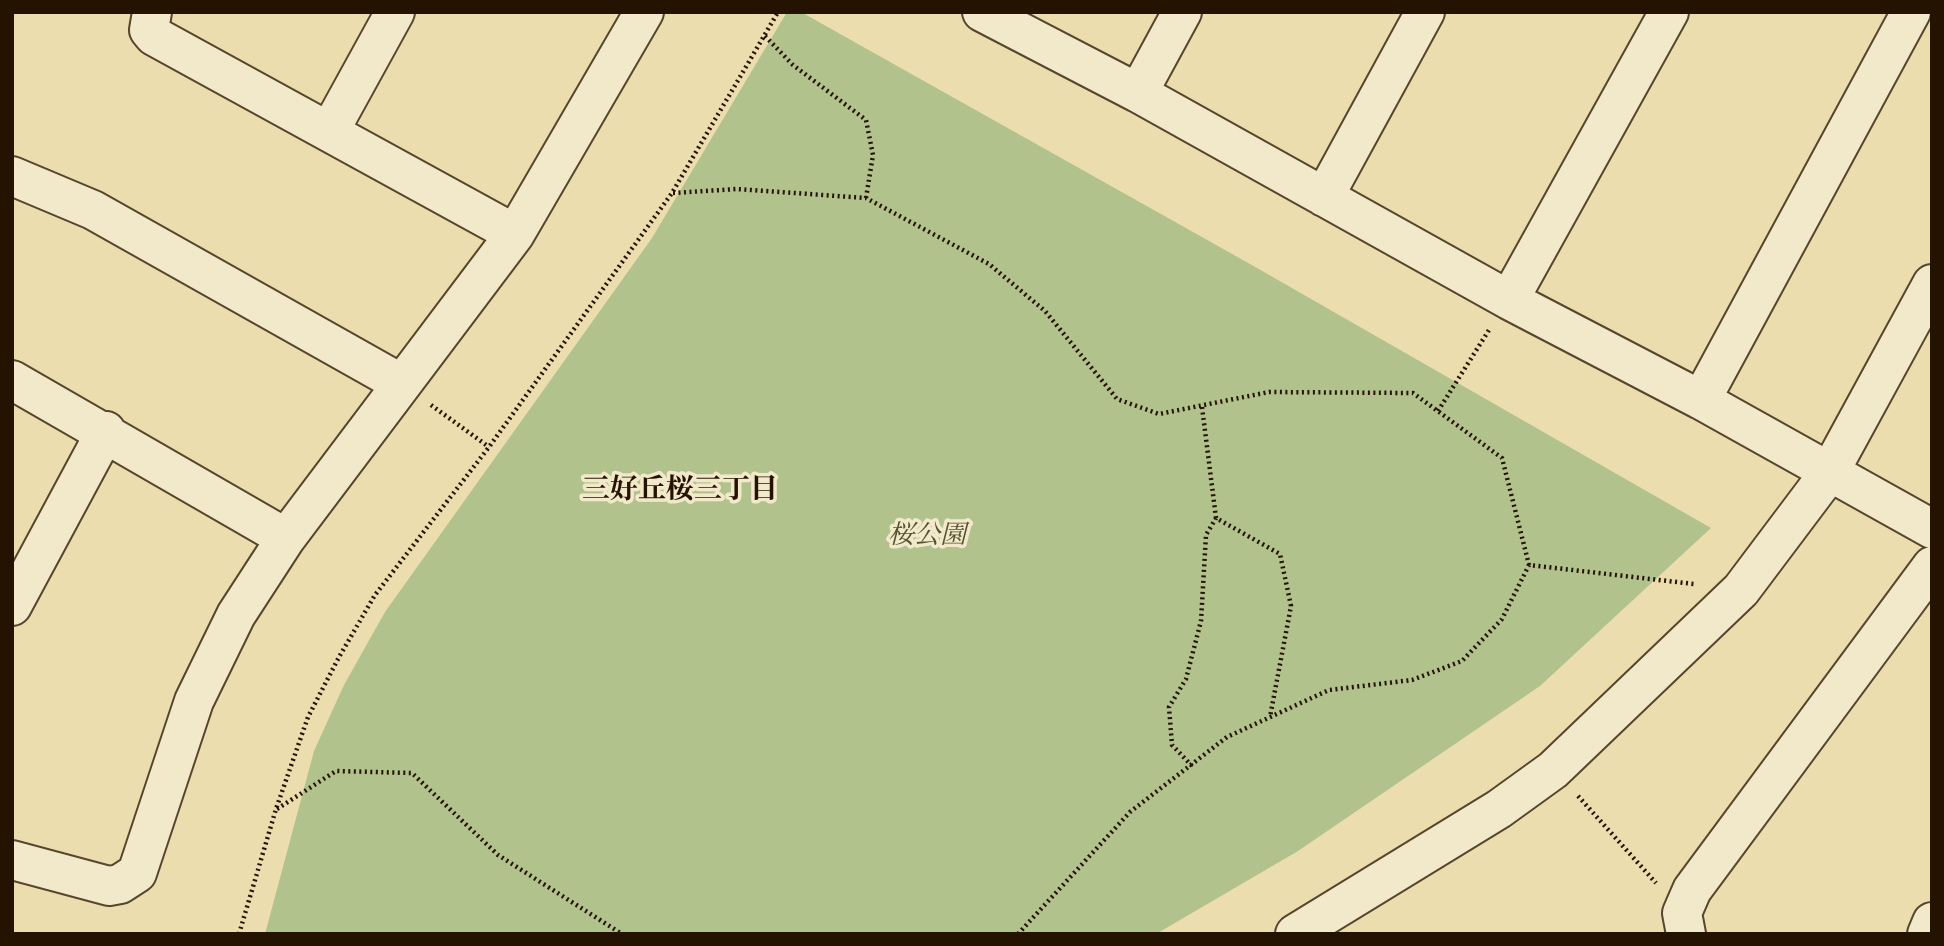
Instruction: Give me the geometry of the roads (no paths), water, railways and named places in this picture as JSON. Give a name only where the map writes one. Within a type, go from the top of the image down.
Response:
[{"type":"street","points":[[152,12],[149,30],[154,36],[515,234]]},
{"type":"street","points":[[329,132],[395,12]]},
{"type":"street","points":[[12,860],[109,886],[120,884],[137,873],[194,701],[236,615],[286,538],[515,234],[644,12]]},
{"type":"street","points":[[982,12],[1138,93],[1509,300],[1701,400],[1829,474],[1932,529]]},
{"type":"street","points":[[1138,93],[1182,12]]},
{"type":"street","points":[[1324,197],[1425,12]]},
{"type":"street","points":[[1509,300],[1669,12]]},
{"type":"street","points":[[1701,400],[1911,12]]},
{"type":"street","points":[[12,176],[93,210],[402,384]]},
{"type":"street","points":[[1295,934],[1499,809],[1553,770],[1741,590],[1829,474],[1932,285]]},
{"type":"street","points":[[12,380],[286,538]]},
{"type":"street","points":[[12,606],[106,432]]},
{"type":"street","points":[[1684,923],[1692,890],[1932,566]]},
{"type":"street","points":[[1927,934],[1932,922]]},
{"type":"district","name":"三好丘桜三丁目","points":[[680,491]]},
{"type":"park label","name":"桜公園","points":[[927,537]]}]
